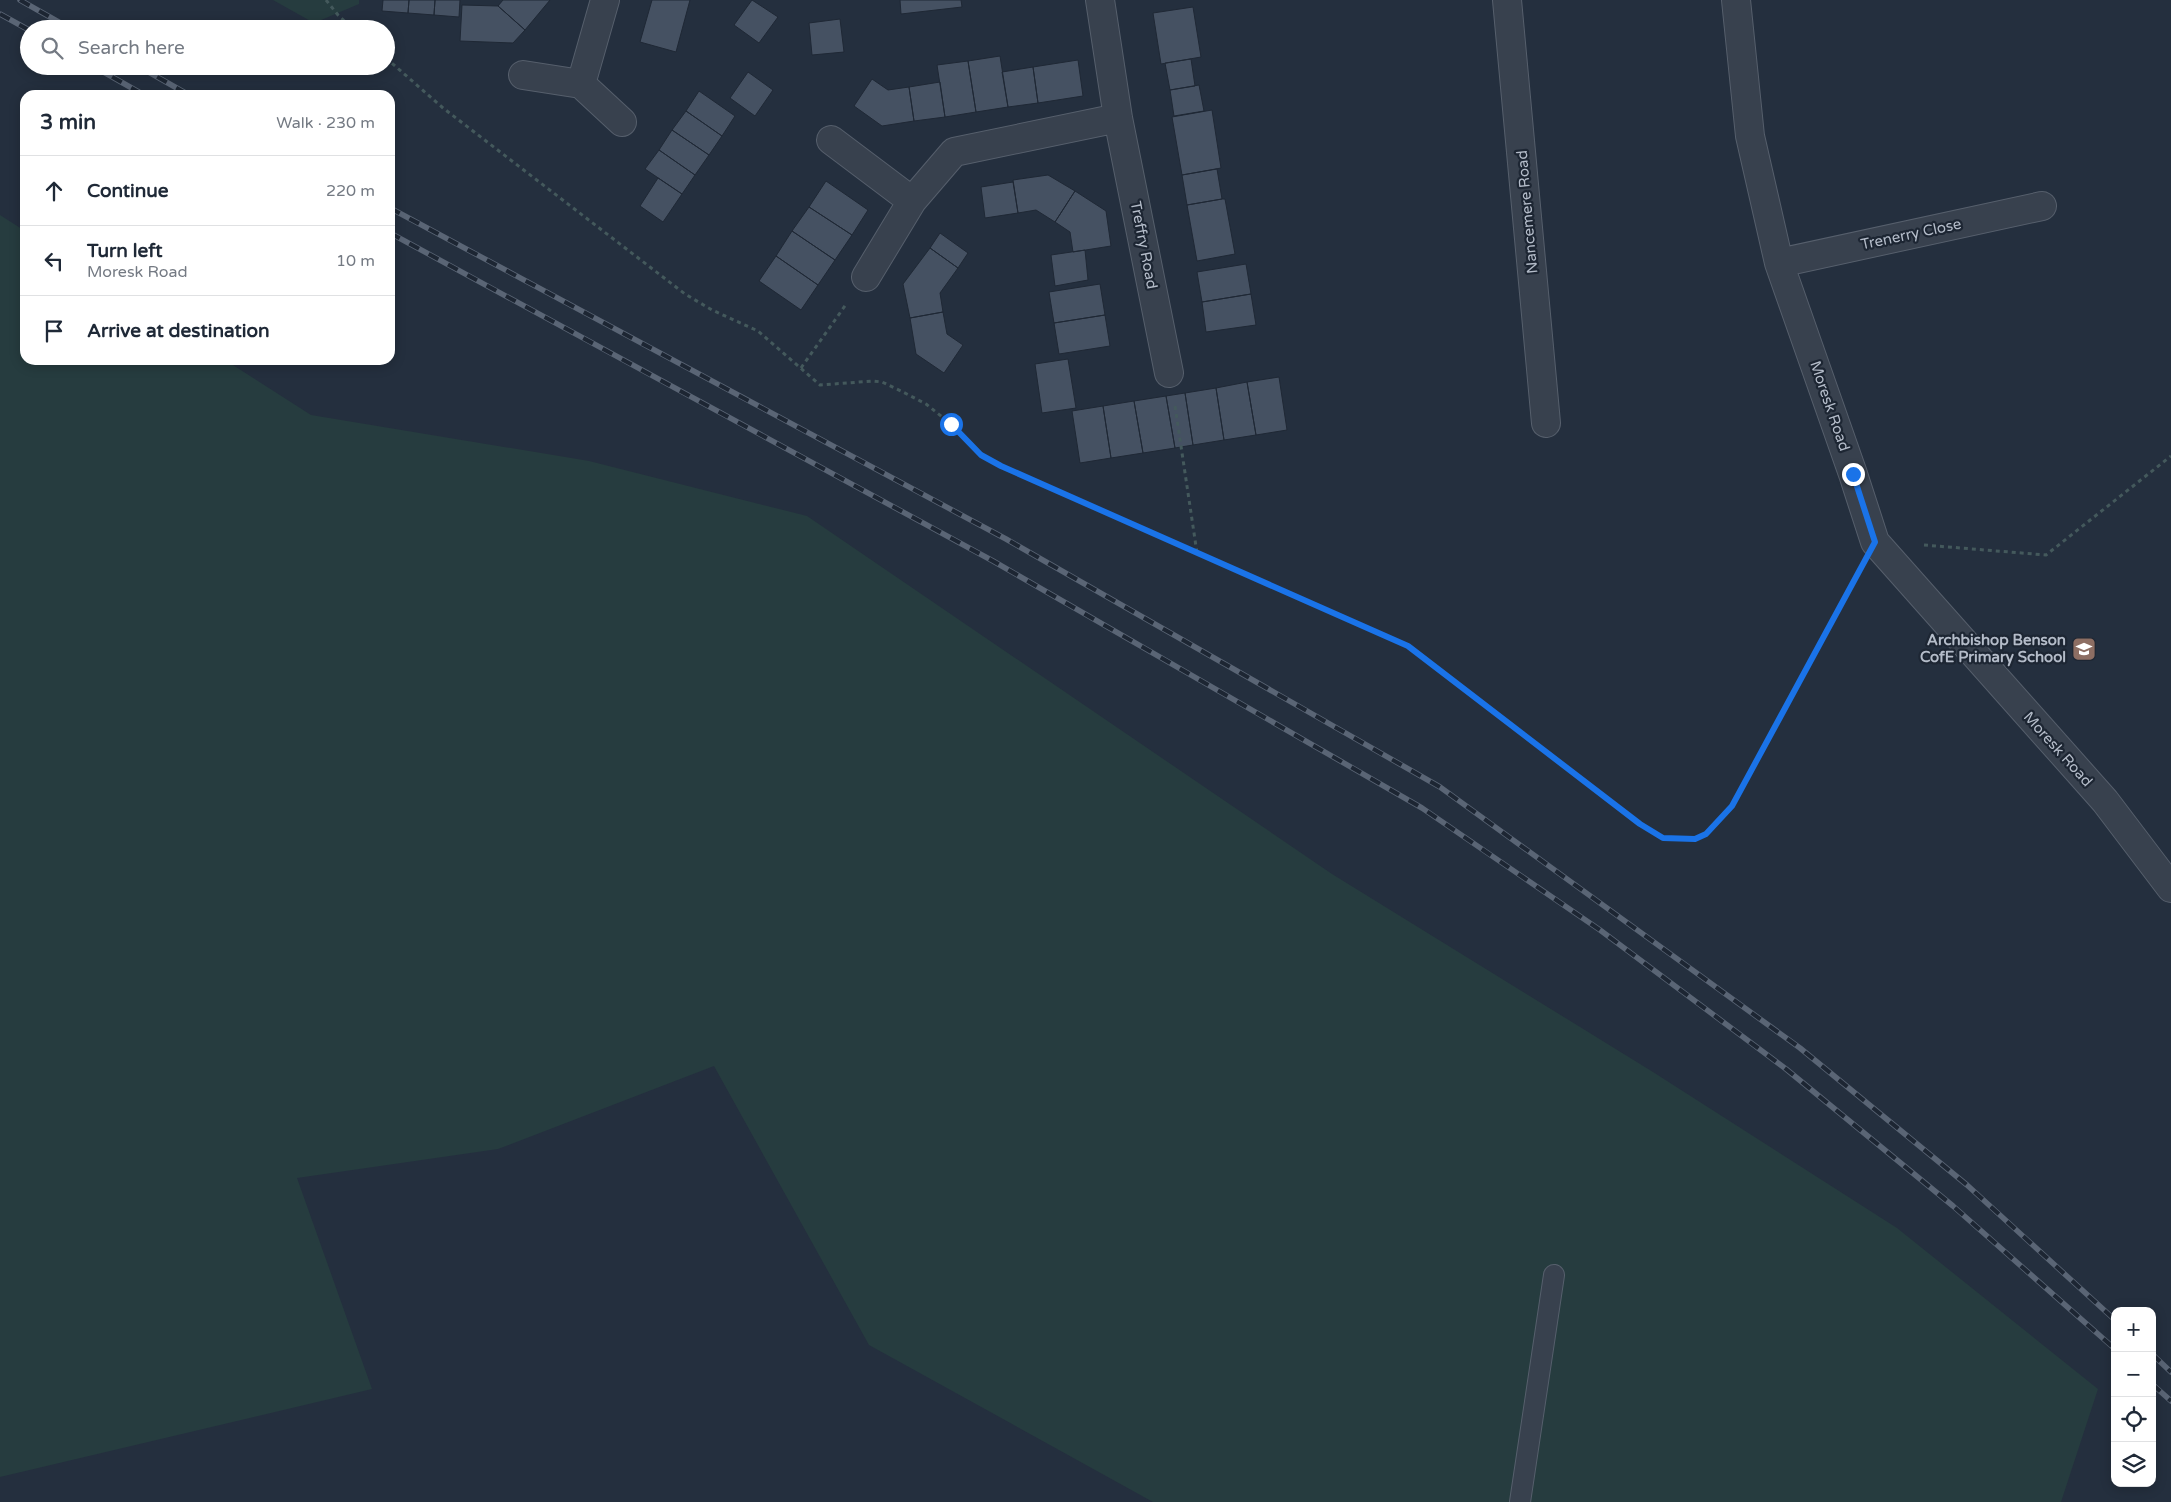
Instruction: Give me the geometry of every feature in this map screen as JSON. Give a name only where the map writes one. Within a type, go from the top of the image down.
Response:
[{"type":"street","points":[[581,84],[605,0]]},
{"type":"street","name":"Treffry Road","points":[[1100,0],[1118,118],[1169,373]]},
{"type":"street","name":"Nancemere Road","points":[[1508,0],[1546,423]]},
{"type":"street","name":"Moresk Road","points":[[1736,0],[1750,136],[1779,263],[1875,542],[2105,801],[2171,888]]},
{"type":"street","points":[[523,75],[581,84],[622,122]]},
{"type":"street","points":[[866,277],[912,201],[954,152],[1118,118]]},
{"type":"street","points":[[831,140],[912,201]]},
{"type":"street","name":"Trenerry Close","points":[[1779,263],[2042,206]]},
{"type":"lane","points":[[1520,1502],[1554,1275]]},
{"type":"path","points":[[326,0],[343,20]]},
{"type":"path","points":[[395,66],[443,108],[685,294],[712,310],[758,331],[820,384],[882,382],[926,404],[951,424],[981,455],[1001,466],[1408,646],[1640,824],[1663,838],[1695,839],[1706,834],[1732,806],[1875,542],[2046,555],[2171,456]]},
{"type":"path","points":[[801,368],[866,277]]},
{"type":"path","points":[[1169,373],[1197,554]]},
{"type":"green space","points":[[273,0],[359,0],[359,4],[321,20],[309,20]]},
{"type":"green space","points":[[0,215],[20,228],[20,365],[233,365],[311,415],[589,461],[807,516],[1332,874],[1653,1072],[1897,1228],[2098,1389],[2061,1502],[1153,1502],[869,1345],[714,1066],[498,1149],[297,1178],[372,1389],[0,1477]]},
{"type":"building","points":[[383,0],[409,0],[408,13],[382,11]]},
{"type":"building","points":[[409,0],[435,0],[434,15],[408,13]]},
{"type":"building","points":[[435,0],[460,0],[459,17],[434,15]]},
{"type":"building","points":[[503,0],[550,0],[525,30],[498,6]]},
{"type":"building","points":[[652,0],[690,0],[676,52],[640,42]]},
{"type":"building","points":[[752,0],[778,17],[759,43],[734,25]]},
{"type":"building","points":[[900,0],[961,0],[962,7],[901,14]]},
{"type":"building","points":[[462,5],[498,6],[525,30],[513,43],[460,41]]},
{"type":"building","points":[[1193,7],[1201,57],[1161,64],[1153,13]]},
{"type":"building","points":[[840,19],[844,52],[812,55],[809,23]]},
{"type":"building","points":[[1000,56],[1008,107],[976,112],[968,61]]},
{"type":"building","points":[[1191,59],[1195,86],[1170,90],[1165,63]]},
{"type":"building","points":[[1078,60],[1083,96],[1038,103],[1033,67]]},
{"type":"building","points":[[968,61],[976,112],[945,117],[937,65]]},
{"type":"building","points":[[1033,67],[1038,103],[1008,107],[1002,72]]},
{"type":"building","points":[[748,72],[773,90],[755,116],[730,98]]},
{"type":"building","points":[[872,79],[888,90],[909,87],[914,121],[882,126],[854,106]]},
{"type":"building","points":[[940,82],[945,117],[914,121],[909,87]]},
{"type":"building","points":[[1199,85],[1204,111],[1174,116],[1170,90]]},
{"type":"building","points":[[699,91],[735,116],[722,136],[686,111]]},
{"type":"building","points":[[1212,110],[1221,168],[1182,175],[1172,117]]},
{"type":"building","points":[[686,111],[722,136],[709,155],[672,130]]},
{"type":"building","points":[[672,130],[709,155],[695,175],[659,150]]},
{"type":"building","points":[[659,150],[695,175],[682,194],[645,169]]},
{"type":"building","points":[[1217,169],[1222,199],[1187,205],[1182,175]]},
{"type":"building","points":[[1048,175],[1075,191],[1055,222],[1036,210],[1018,213],[1013,180]]},
{"type":"building","points":[[658,178],[682,194],[663,222],[640,206]]},
{"type":"building","points":[[826,181],[868,210],[852,235],[809,207]]},
{"type":"building","points":[[1013,182],[1018,213],[985,218],[981,187]]},
{"type":"building","points":[[1075,191],[1106,211],[1111,246],[1073,252],[1070,232],[1055,222]]},
{"type":"building","points":[[1225,199],[1235,254],[1197,261],[1187,205]]},
{"type":"building","points":[[809,207],[852,235],[835,260],[792,231]]},
{"type":"building","points":[[792,231],[835,260],[818,285],[776,256]]},
{"type":"building","points":[[940,233],[968,253],[958,268],[930,248]]},
{"type":"building","points":[[930,248],[958,268],[940,293],[943,312],[910,318],[903,284]]},
{"type":"building","points":[[1085,250],[1088,280],[1055,286],[1051,255]]},
{"type":"building","points":[[776,256],[818,285],[801,310],[759,281]]},
{"type":"building","points":[[1246,264],[1251,294],[1202,302],[1197,272]]},
{"type":"building","points":[[1100,284],[1105,315],[1054,323],[1049,292]]},
{"type":"building","points":[[1251,294],[1256,325],[1206,332],[1202,302]]},
{"type":"building","points":[[943,312],[947,334],[963,345],[944,373],[916,354],[910,318]]},
{"type":"building","points":[[1105,315],[1110,346],[1059,354],[1054,323]]},
{"type":"building","points":[[1068,359],[1076,408],[1042,413],[1035,364]]},
{"type":"building","points":[[1279,377],[1287,430],[1256,435],[1247,382]]},
{"type":"building","points":[[1247,382],[1256,435],[1224,440],[1216,388]]},
{"type":"building","points":[[1216,388],[1224,440],[1193,445],[1185,393]]},
{"type":"building","points":[[1185,393],[1193,445],[1175,448],[1166,396]]},
{"type":"building","points":[[1166,396],[1175,448],[1143,453],[1134,401]]},
{"type":"building","points":[[1134,401],[1143,453],[1111,458],[1103,406]]},
{"type":"building","points":[[1103,406],[1111,458],[1080,463],[1072,411]]},
{"type":"railway","points":[[20,0],[55,20]]},
{"type":"railway","points":[[0,14],[20,25]]},
{"type":"railway","points":[[109,75],[135,90]]},
{"type":"railway","points":[[154,75],[180,90]]},
{"type":"railway","points":[[395,211],[1006,539],[1440,787],[1800,1048],[1967,1185],[2111,1316]]},
{"type":"railway","points":[[395,236],[993,561],[1422,808],[1600,930],[1786,1069],[1953,1206],[2111,1345]]},
{"type":"railway","points":[[2156,1358],[2171,1372]]},
{"type":"railway","points":[[2156,1388],[2171,1401]]},
{"type":"place","name":"Archbishop Benson CofE Primary School","points":[[2084,649]]},
{"type":"route","points":[[951,424],[981,455],[1001,466],[1408,646],[1640,824],[1663,838],[1695,839],[1706,834],[1732,806],[1875,542],[1853,474]]}]
